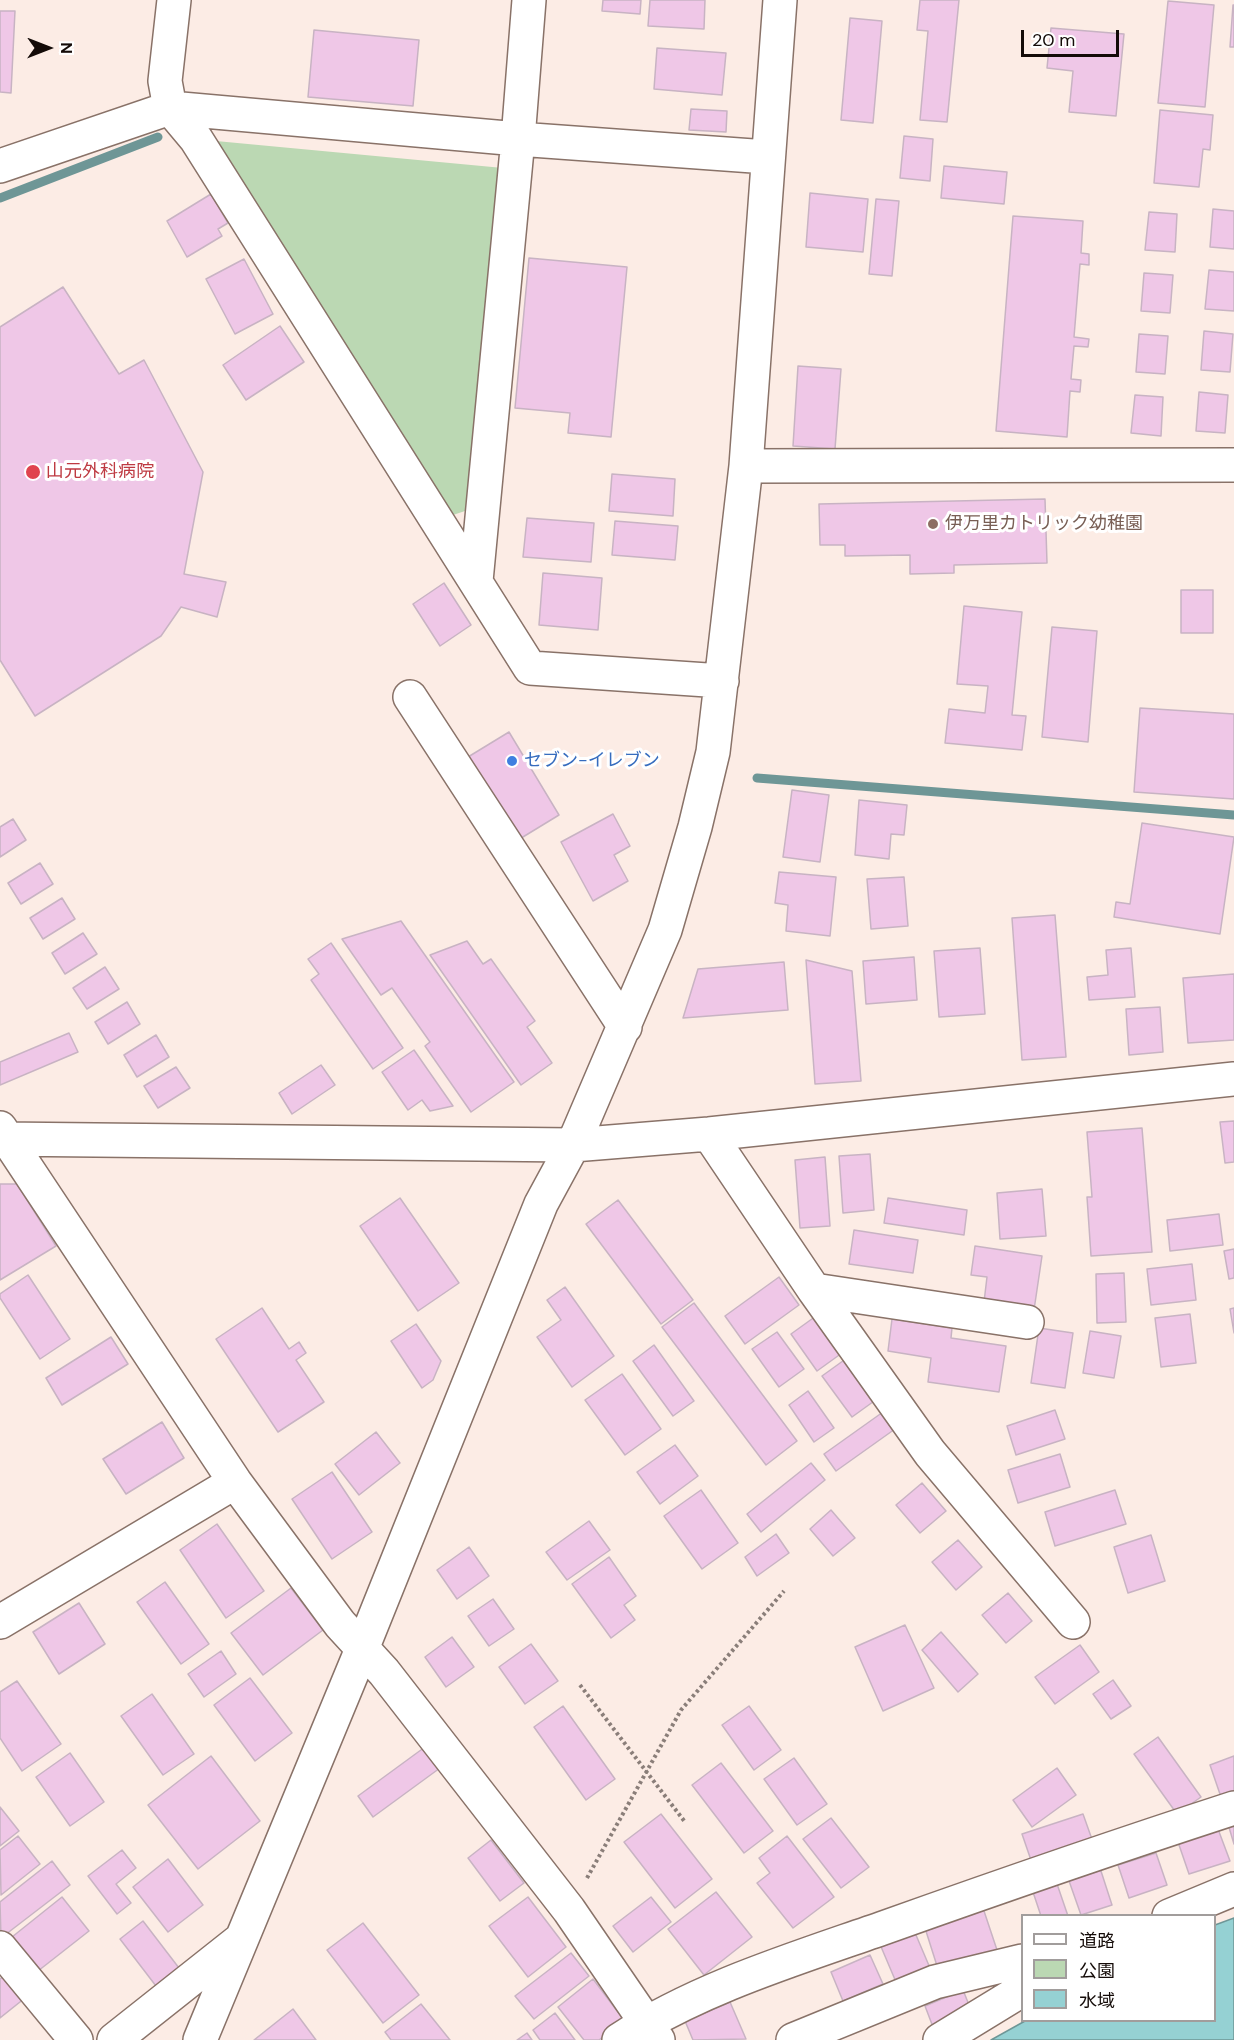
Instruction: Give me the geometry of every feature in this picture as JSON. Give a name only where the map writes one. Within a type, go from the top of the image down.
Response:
[{"type":"street","points":[[174,0],[165,81],[170,108],[196,139],[530,668],[722,681]]},
{"type":"street","points":[[476,581],[529,0]]},
{"type":"street","points":[[200,2040],[362,1650],[541,1204],[573,1144],[665,930],[695,827],[713,752],[746,466],[780,0]]},
{"type":"street","points":[[0,166],[170,108],[518,139],[767,157]]},
{"type":"street","points":[[746,466],[1234,465]]},
{"type":"street","points":[[410,697],[625,1027]]},
{"type":"street","points":[[2,1135],[573,1144],[709,1134],[1234,1079]]},
{"type":"street","points":[[709,1134],[814,1290],[930,1453],[1073,1622]]},
{"type":"street","points":[[2,1135],[235,1482],[340,1624],[384,1672],[569,1910],[641,2034],[735,1980],[1113,1847],[1234,1808]]},
{"type":"street","points":[[814,1290],[1027,1322]]},
{"type":"street","points":[[0,1622],[235,1482]]},
{"type":"street","points":[[1173,1914],[1234,1889]]},
{"type":"street","points":[[114,2040],[240,1940]]},
{"type":"street","points":[[0,1948],[76,2040]]},
{"type":"street","points":[[793,2040],[935,1982],[1021,1961]]},
{"type":"street","points":[[940,2040],[1021,1991]]},
{"type":"path","points":[[569,1910],[681,1710],[784,1591]]},
{"type":"path","points":[[580,1685],[685,1822]]},
{"type":"green space","points":[[216,141],[503,168],[471,509],[453,515]]},
{"type":"water","points":[[1234,1918],[1234,2040],[991,2040],[1023,2022],[1216,2022],[1216,1925]]},
{"type":"building","points":[[603,0],[641,0],[640,14],[602,11]]},
{"type":"building","points":[[650,0],[705,0],[704,29],[648,26]]},
{"type":"building","points":[[920,0],[959,0],[947,122],[920,120],[928,31],[917,30]]},
{"type":"building","points":[[1168,1],[1214,5],[1205,107],[1158,103]]},
{"type":"building","points":[[1233,5],[1234,47],[1230,47]]},
{"type":"building","points":[[0,11],[15,11],[11,93],[0,92]]},
{"type":"building","points":[[850,18],[882,21],[873,123],[841,120]]},
{"type":"building","points":[[1051,28],[1124,34],[1116,116],[1069,112],[1073,71],[1047,68]]},
{"type":"building","points":[[314,30],[419,40],[413,106],[308,97]]},
{"type":"building","points":[[657,48],[726,53],[722,95],[654,89]]},
{"type":"building","points":[[691,109],[727,111],[726,132],[689,130]]},
{"type":"building","points":[[1160,110],[1213,115],[1210,150],[1203,149],[1199,187],[1154,183]]},
{"type":"building","points":[[904,136],[933,139],[930,181],[900,178]]},
{"type":"building","points":[[944,166],[1007,172],[1004,204],[941,198]]},
{"type":"building","points":[[810,193],[868,199],[863,252],[806,247]]},
{"type":"building","points":[[211,194],[228,223],[218,229],[222,236],[187,257],[167,221]]},
{"type":"building","points":[[876,199],[899,201],[892,276],[869,274]]},
{"type":"building","points":[[1213,209],[1234,211],[1234,249],[1210,247]]},
{"type":"building","points":[[1149,212],[1177,214],[1175,252],[1145,250]]},
{"type":"building","points":[[1013,216],[1083,221],[1081,253],[1089,254],[1089,265],[1080,264],[1074,337],[1089,339],[1088,347],[1074,346],[1071,379],[1081,380],[1080,392],[1070,391],[1067,437],[996,431]]},
{"type":"building","points":[[529,258],[627,267],[611,437],[568,433],[570,413],[515,408]]},
{"type":"building","points":[[244,259],[273,314],[235,334],[206,279]]},
{"type":"building","points":[[1209,270],[1234,272],[1234,311],[1205,309]]},
{"type":"building","points":[[1144,273],[1173,275],[1170,313],[1141,311]]},
{"type":"building","points":[[63,287],[119,374],[144,360],[203,472],[184,574],[226,582],[217,617],[181,607],[161,636],[35,716],[0,660],[0,327]]},
{"type":"building","points":[[280,326],[304,362],[246,400],[223,365]]},
{"type":"building","points":[[1204,331],[1233,334],[1230,372],[1201,370]]},
{"type":"building","points":[[1139,334],[1168,336],[1165,374],[1136,372]]},
{"type":"building","points":[[798,366],[841,369],[835,449],[793,446]]},
{"type":"building","points":[[1199,392],[1228,395],[1225,433],[1196,431]]},
{"type":"building","points":[[1135,395],[1163,397],[1161,436],[1131,433]]},
{"type":"building","points":[[612,474],[675,479],[673,516],[609,511]]},
{"type":"building","name":"伊万里カトリック幼稚園","points":[[1045,499],[1047,563],[954,565],[954,573],[910,574],[910,555],[845,556],[845,545],[820,545],[819,504]]},
{"type":"building","points":[[527,518],[594,523],[591,562],[523,557]]},
{"type":"building","points":[[615,521],[678,526],[675,560],[612,555]]},
{"type":"building","points":[[543,573],[602,578],[598,630],[539,625]]},
{"type":"building","points":[[444,583],[471,625],[440,646],[413,604]]},
{"type":"building","points":[[1181,590],[1213,590],[1213,633],[1181,633]]},
{"type":"building","points":[[964,606],[1022,612],[1012,715],[1026,716],[1022,750],[945,743],[949,709],[985,713],[988,686],[957,684]]},
{"type":"building","points":[[1052,627],[1097,631],[1088,742],[1042,737]]},
{"type":"building","points":[[1140,708],[1234,714],[1234,799],[1134,792]]},
{"type":"building","points":[[509,732],[559,815],[518,840],[468,757]]},
{"type":"building","points":[[792,790],[829,795],[820,862],[783,857]]},
{"type":"building","points":[[859,800],[907,805],[904,835],[891,834],[889,859],[855,855]]},
{"type":"building","points":[[613,814],[630,846],[614,855],[628,881],[593,901],[561,842]]},
{"type":"building","points":[[13,819],[26,840],[0,857],[0,827]]},
{"type":"building","points":[[1142,823],[1234,837],[1220,934],[1114,917],[1116,902],[1130,904]]},
{"type":"building","points":[[40,863],[53,884],[21,904],[8,883]]},
{"type":"building","points":[[779,872],[836,877],[830,936],[786,931],[788,905],[775,903]]},
{"type":"building","points":[[904,877],[908,926],[871,929],[867,879]]},
{"type":"building","points":[[62,898],[75,919],[43,939],[30,918]]},
{"type":"building","points":[[1055,915],[1066,1057],[1022,1060],[1012,918]]},
{"type":"building","points":[[401,921],[514,1082],[471,1112],[425,1046],[430,1042],[392,988],[381,995],[342,939]]},
{"type":"building","points":[[83,933],[97,954],[65,974],[52,953]]},
{"type":"building","points":[[467,941],[483,964],[491,959],[535,1021],[527,1027],[552,1063],[521,1085],[430,955]]},
{"type":"building","points":[[331,943],[403,1048],[373,1069],[311,980],[319,974],[308,959]]},
{"type":"building","points":[[980,948],[985,1014],[939,1017],[934,951]]},
{"type":"building","points":[[1131,948],[1135,997],[1089,1000],[1087,977],[1108,975],[1106,950]]},
{"type":"building","points":[[914,957],[917,1000],[866,1004],[863,961]]},
{"type":"building","points":[[806,960],[852,971],[861,1081],[815,1084]]},
{"type":"building","points":[[784,962],[788,1010],[683,1018],[698,969]]},
{"type":"building","points":[[105,967],[119,989],[87,1009],[73,988]]},
{"type":"building","points":[[1234,974],[1234,1040],[1188,1043],[1183,978]]},
{"type":"building","points":[[127,1002],[140,1024],[108,1044],[95,1022]]},
{"type":"building","points":[[1160,1007],[1163,1052],[1129,1055],[1126,1009]]},
{"type":"building","points":[[69,1033],[78,1052],[0,1085],[0,1062]]},
{"type":"building","points":[[156,1035],[169,1057],[137,1077],[124,1055]]},
{"type":"building","points":[[414,1050],[453,1106],[430,1111],[422,1100],[408,1110],[382,1072]]},
{"type":"building","points":[[321,1065],[335,1085],[292,1114],[279,1093]]},
{"type":"building","points":[[176,1067],[190,1088],[158,1108],[144,1086]]},
{"type":"building","points":[[1234,1121],[1234,1162],[1225,1163],[1220,1122]]},
{"type":"building","points":[[1142,1128],[1152,1252],[1091,1256],[1087,1197],[1092,1197],[1087,1132]]},
{"type":"building","points":[[870,1154],[874,1210],[843,1213],[839,1156]]},
{"type":"building","points":[[825,1157],[830,1226],[800,1228],[795,1160]]},
{"type":"building","points":[[0,1184],[17,1184],[56,1246],[0,1280]]},
{"type":"building","points":[[1042,1189],[1046,1236],[1000,1239],[997,1193]]},
{"type":"building","points":[[400,1198],[459,1283],[418,1311],[360,1226]]},
{"type":"building","points":[[888,1198],[967,1210],[964,1235],[884,1223]]},
{"type":"building","points":[[618,1200],[693,1300],[661,1324],[586,1224]]},
{"type":"building","points":[[1219,1214],[1223,1245],[1170,1251],[1167,1220]]},
{"type":"building","points":[[854,1230],[918,1240],[913,1273],[849,1264]]},
{"type":"building","points":[[975,1246],[1042,1256],[1034,1310],[984,1302],[987,1277],[971,1275]]},
{"type":"building","points":[[1234,1249],[1234,1278],[1229,1279],[1224,1251]]},
{"type":"building","points":[[1192,1264],[1196,1300],[1151,1305],[1147,1269]]},
{"type":"building","points":[[1124,1273],[1126,1322],[1097,1323],[1096,1274]]},
{"type":"building","points":[[28,1275],[70,1339],[40,1359],[0,1298],[0,1294]]},
{"type":"building","points":[[779,1277],[799,1305],[745,1344],[725,1316]]},
{"type":"building","points":[[565,1287],[614,1356],[572,1387],[537,1337],[561,1320],[547,1300]]},
{"type":"building","points":[[694,1303],[797,1441],[766,1465],[662,1327]]},
{"type":"building","points":[[262,1308],[289,1349],[299,1342],[306,1353],[296,1360],[324,1402],[278,1432],[216,1339]]},
{"type":"building","points":[[1234,1308],[1234,1333],[1230,1309]]},
{"type":"building","points":[[1190,1314],[1196,1363],[1161,1367],[1155,1318]]},
{"type":"building","points":[[816,1316],[842,1353],[817,1371],[791,1334]]},
{"type":"building","points":[[892,1319],[952,1328],[951,1338],[1006,1346],[999,1392],[928,1382],[931,1358],[888,1351]]},
{"type":"building","points":[[416,1324],[441,1361],[433,1380],[422,1388],[391,1341]]},
{"type":"building","points":[[1039,1328],[1073,1333],[1065,1388],[1031,1383]]},
{"type":"building","points":[[1090,1331],[1121,1336],[1114,1378],[1083,1373]]},
{"type":"building","points":[[777,1332],[804,1369],[779,1387],[752,1349]]},
{"type":"building","points":[[111,1337],[128,1364],[62,1405],[46,1378]]},
{"type":"building","points":[[654,1345],[694,1401],[673,1416],[633,1361]]},
{"type":"building","points":[[847,1358],[877,1399],[852,1417],[822,1376]]},
{"type":"building","points":[[622,1374],[661,1429],[625,1455],[585,1400]]},
{"type":"building","points":[[808,1391],[834,1428],[814,1442],[789,1405]]},
{"type":"building","points":[[1055,1410],[1065,1439],[1016,1455],[1007,1426]]},
{"type":"building","points":[[883,1412],[895,1429],[836,1471],[824,1454]]},
{"type":"building","points":[[162,1422],[184,1458],[126,1494],[103,1459]]},
{"type":"building","points":[[376,1432],[400,1463],[359,1495],[335,1464]]},
{"type":"building","points":[[675,1445],[698,1476],[660,1504],[637,1472]]},
{"type":"building","points":[[1060,1454],[1070,1487],[1018,1503],[1008,1470]]},
{"type":"building","points":[[811,1463],[825,1480],[761,1532],[747,1514]]},
{"type":"building","points":[[332,1472],[372,1532],[332,1559],[292,1499]]},
{"type":"building","points":[[922,1483],[946,1511],[920,1533],[896,1505]]},
{"type":"building","points":[[701,1490],[738,1543],[702,1569],[664,1516]]},
{"type":"building","points":[[1115,1490],[1126,1524],[1055,1546],[1045,1512]]},
{"type":"building","points":[[831,1510],[855,1538],[833,1556],[810,1529]]},
{"type":"building","points":[[589,1521],[610,1550],[567,1580],[546,1552]]},
{"type":"building","points":[[217,1524],[264,1591],[226,1618],[180,1550]]},
{"type":"building","points":[[776,1534],[789,1553],[757,1576],[745,1557]]},
{"type":"building","points":[[1151,1535],[1165,1581],[1128,1593],[1114,1547]]},
{"type":"building","points":[[958,1540],[982,1567],[956,1590],[932,1562]]},
{"type":"building","points":[[469,1547],[489,1576],[457,1599],[437,1570]]},
{"type":"building","points":[[609,1557],[636,1596],[624,1605],[635,1620],[611,1638],[572,1584]]},
{"type":"building","points":[[165,1582],[209,1644],[181,1664],[137,1602]]},
{"type":"building","points":[[291,1588],[323,1630],[263,1675],[231,1633]]},
{"type":"building","points":[[1008,1593],[1032,1621],[1006,1643],[982,1615]]},
{"type":"building","points":[[493,1599],[514,1629],[489,1646],[468,1616]]},
{"type":"building","points":[[79,1603],[105,1644],[59,1674],[33,1632]]},
{"type":"building","points":[[905,1625],[934,1688],[883,1711],[855,1647]]},
{"type":"building","points":[[941,1632],[978,1674],[958,1692],[922,1650]]},
{"type":"building","points":[[452,1637],[474,1667],[446,1687],[425,1657]]},
{"type":"building","points":[[531,1644],[558,1681],[525,1704],[499,1667]]},
{"type":"building","points":[[1080,1645],[1099,1672],[1055,1704],[1035,1677]]},
{"type":"building","points":[[221,1651],[236,1674],[204,1697],[188,1674]]},
{"type":"building","points":[[250,1678],[292,1733],[255,1761],[214,1705]]},
{"type":"building","points":[[1113,1680],[1131,1706],[1111,1719],[1093,1694]]},
{"type":"building","points":[[17,1681],[61,1744],[22,1771],[0,1738],[0,1692]]},
{"type":"building","points":[[152,1694],[194,1754],[163,1775],[121,1716]]},
{"type":"building","points":[[563,1706],[615,1779],[586,1800],[534,1727]]},
{"type":"building","points":[[749,1706],[781,1750],[754,1770],[722,1725]]},
{"type":"building","points":[[1158,1737],[1201,1797],[1177,1814],[1134,1754]]},
{"type":"building","points":[[425,1747],[440,1768],[373,1817],[358,1796]]},
{"type":"building","points":[[70,1753],[104,1802],[70,1826],[36,1777]]},
{"type":"building","points":[[211,1756],[260,1821],[198,1869],[148,1805]]},
{"type":"building","points":[[1234,1756],[1234,1795],[1222,1800],[1210,1765]]},
{"type":"building","points":[[794,1758],[827,1804],[797,1825],[764,1779]]},
{"type":"building","points":[[721,1763],[773,1831],[744,1853],[692,1785]]},
{"type":"building","points":[[1057,1768],[1076,1795],[1032,1827],[1013,1800]]},
{"type":"building","points":[[0,1807],[19,1831],[0,1846]]},
{"type":"building","points":[[661,1814],[712,1879],[675,1908],[624,1842]]},
{"type":"building","points":[[1083,1814],[1094,1845],[1033,1866],[1022,1834]]},
{"type":"building","points":[[831,1818],[869,1867],[841,1888],[803,1839]]},
{"type":"building","points":[[1234,1822],[1234,1844],[1228,1824]]},
{"type":"building","points":[[1218,1829],[1230,1861],[1189,1874],[1178,1842]]},
{"type":"building","points":[[18,1836],[40,1864],[1,1895],[0,1850]]},
{"type":"building","points":[[787,1836],[834,1897],[793,1928],[757,1883],[770,1873],[759,1858]]},
{"type":"building","points":[[491,1840],[524,1883],[500,1901],[468,1858]]},
{"type":"building","points":[[122,1850],[136,1868],[116,1884],[131,1903],[117,1914],[88,1876]]},
{"type":"building","points":[[1156,1853],[1167,1885],[1129,1898],[1118,1865]]},
{"type":"building","points":[[168,1859],[203,1905],[168,1932],[133,1887]]},
{"type":"building","points":[[52,1861],[70,1885],[1,1938],[0,1902]]},
{"type":"building","points":[[1100,1868],[1112,1905],[1081,1914],[1068,1878]]},
{"type":"building","points":[[1056,1881],[1067,1914],[1040,1914],[1032,1889]]},
{"type":"building","points":[[716,1892],[752,1937],[704,1975],[668,1929]]},
{"type":"building","points":[[62,1897],[89,1931],[38,1971],[12,1937]]},
{"type":"building","points":[[528,1897],[566,1947],[528,1977],[489,1926]]},
{"type":"building","points":[[651,1897],[671,1922],[633,1952],[613,1926]]},
{"type":"building","points":[[983,1908],[997,1950],[938,1969],[925,1928]]},
{"type":"building","points":[[143,1921],[179,1968],[156,1986],[120,1939]]},
{"type":"building","points":[[363,1923],[419,1995],[383,2023],[327,1950]]},
{"type":"building","points":[[913,1928],[930,1968],[896,1982],[879,1942]]},
{"type":"building","points":[[571,1953],[589,1976],[534,2019],[515,1996]]},
{"type":"building","points":[[870,1955],[883,1984],[843,2001],[831,1972]]},
{"type":"building","points":[[7,1974],[25,1998],[0,2018],[0,1979]]},
{"type":"building","points":[[593,1979],[624,2020],[599,2040],[584,2040],[558,2007]]},
{"type":"building","points":[[963,1990],[971,2010],[933,2027],[925,2006]]},
{"type":"building","points":[[730,2002],[746,2039],[693,2040],[685,2021]]},
{"type":"building","points":[[421,2004],[450,2040],[391,2040],[385,2032]]},
{"type":"building","points":[[293,2009],[316,2040],[254,2040]]},
{"type":"building","points":[[555,2013],[575,2040],[540,2040],[533,2030]]},
{"type":"building","points":[[527,2033],[532,2040],[517,2040]]},
{"type":"waterway","points":[[0,198],[158,137]]},
{"type":"waterway","points":[[757,778],[1234,815]]},
{"type":"place","name":"山元外科病院","points":[[33,472]]},
{"type":"place","name":"伊万里カトリック幼稚園","points":[[933,524]]},
{"type":"place","name":"セブン-イレブン","points":[[512,761]]}]
